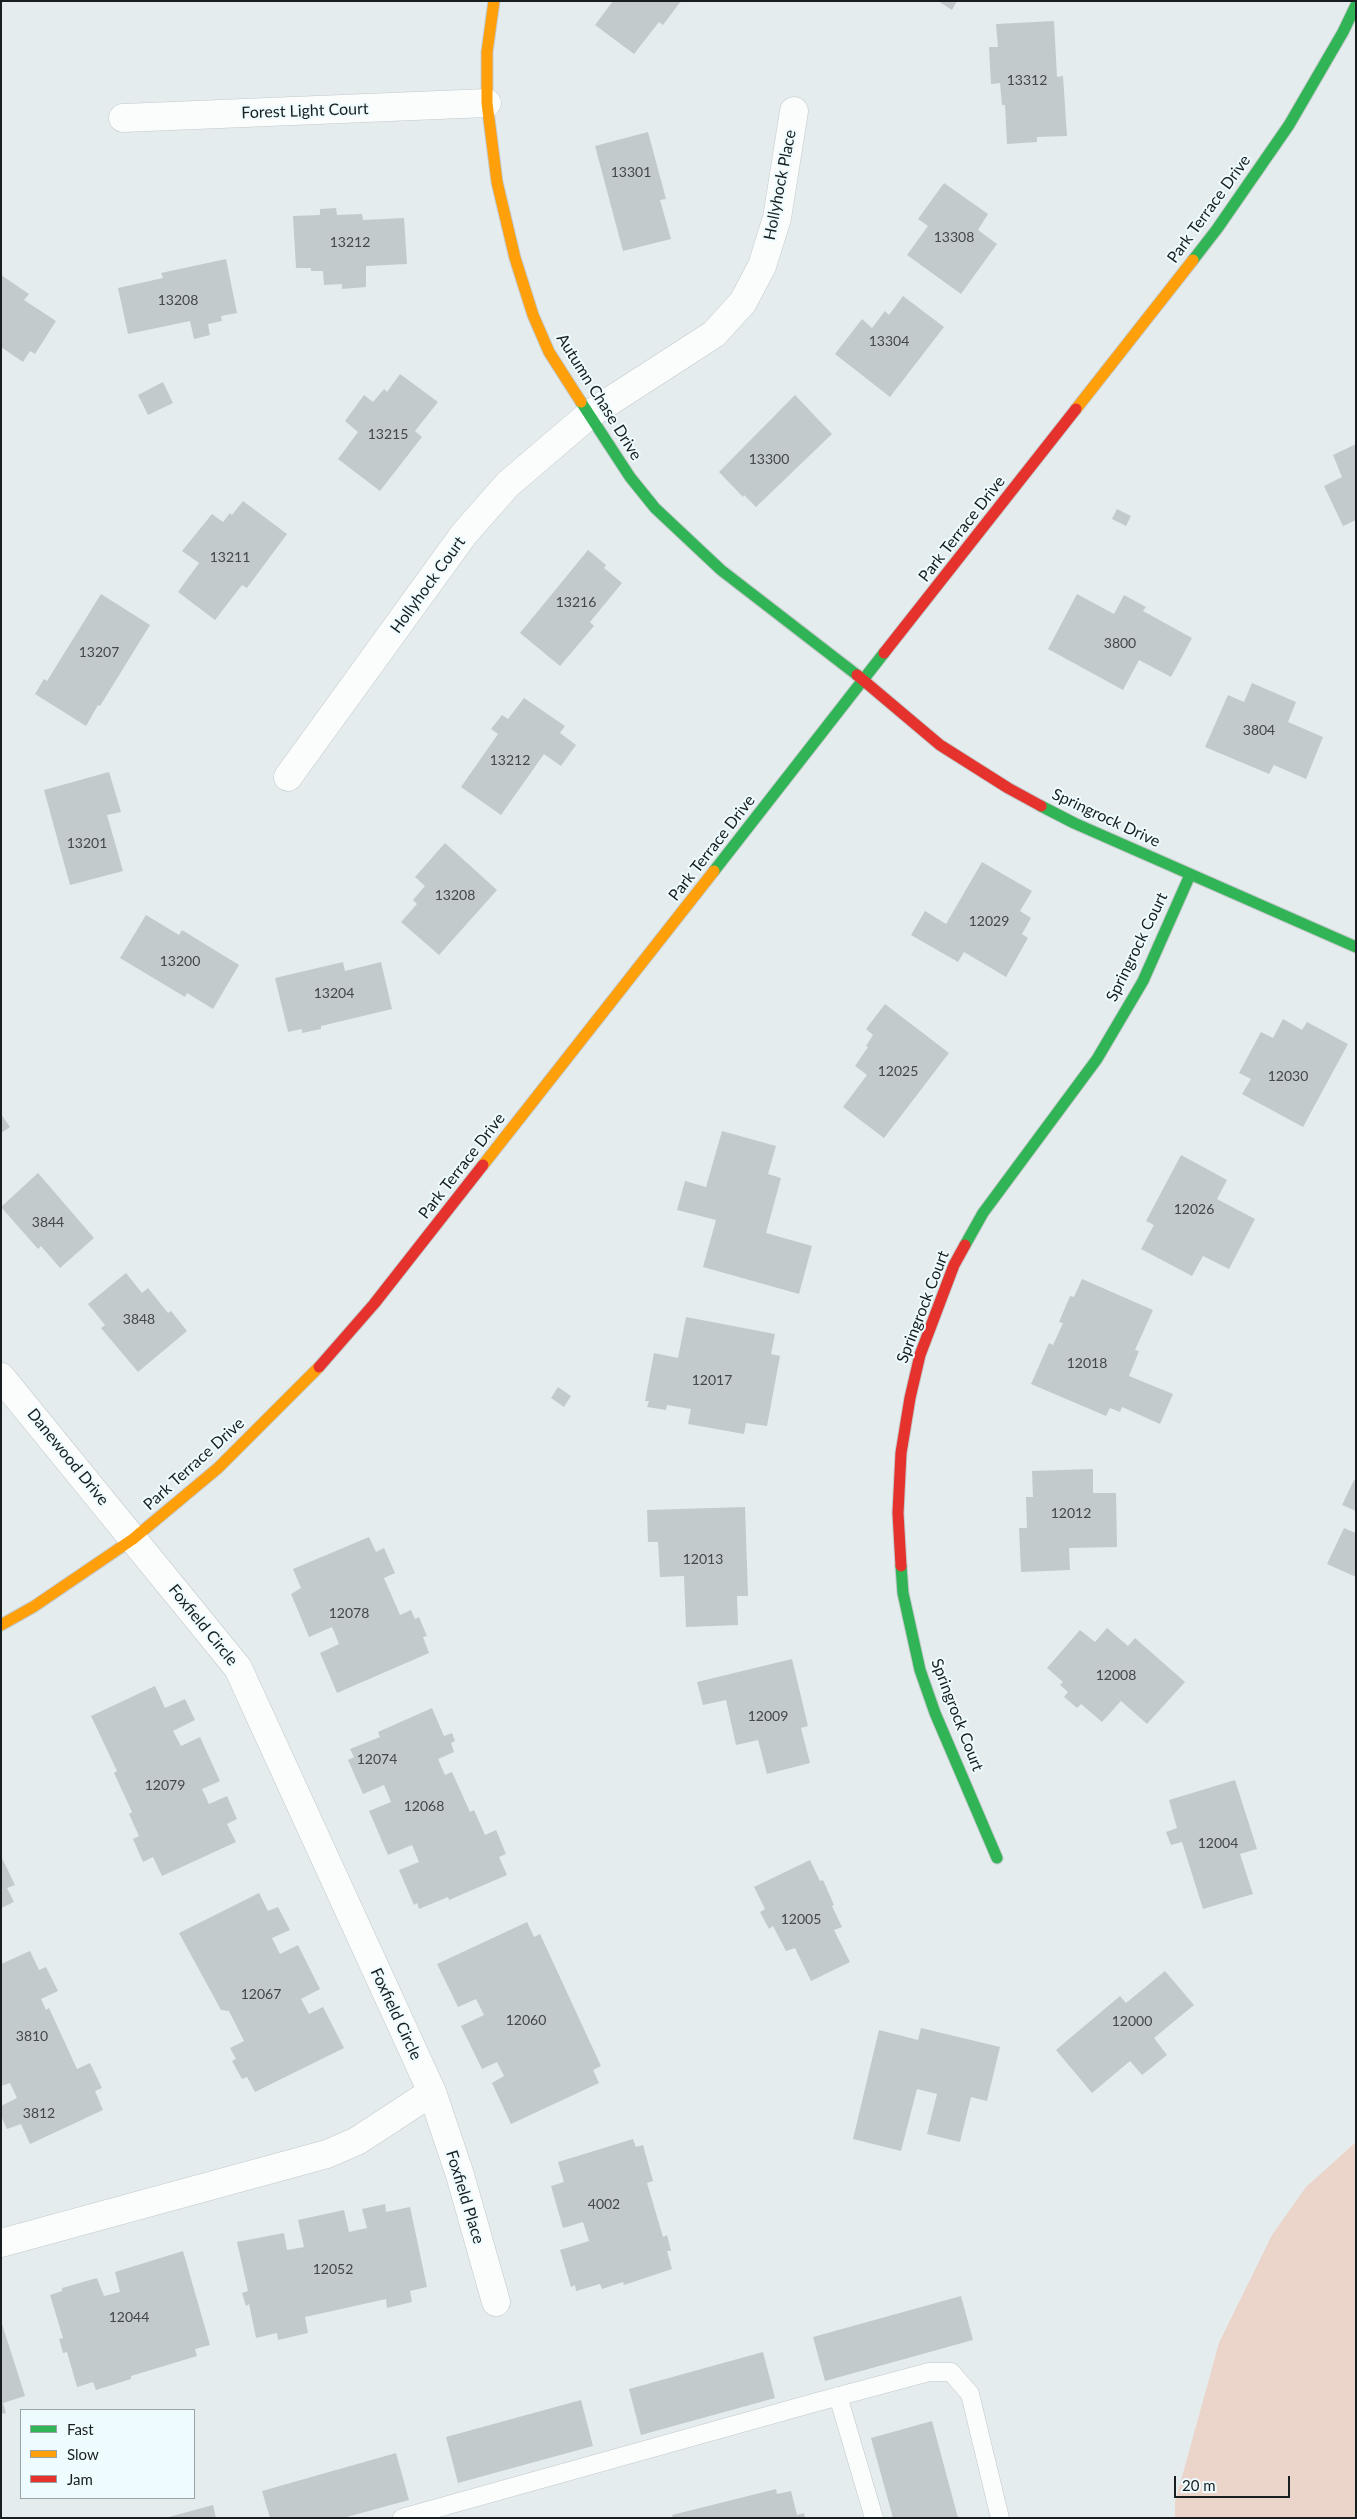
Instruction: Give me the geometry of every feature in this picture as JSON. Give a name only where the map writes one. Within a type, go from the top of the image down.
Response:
[{"type":"street","name":"Autumn Chase Drive","points":[[494,1],[487,52],[487,103],[497,182],[515,258],[533,315],[550,352],[630,477],[655,508],[721,570],[864,680]]},
{"type":"street","name":"Park Terrace Drive","points":[[1,1625],[33,1606],[133,1539],[218,1468],[306,1382],[374,1304],[1217,230],[1289,125],[1343,32],[1356,5]]},
{"type":"street","name":"Forest Light Court","points":[[123,118],[487,103]]},
{"type":"street","name":"Hollyhock Place","points":[[590,414],[714,334],[743,302],[762,266],[777,218],[794,111]]},
{"type":"street","name":"Hollyhock Court","points":[[288,777],[464,534],[508,484],[590,414]]},
{"type":"street","name":"Springrock Drive","points":[[864,680],[940,745],[1008,788],[1074,823],[1356,947]]},
{"type":"street","name":"Springrock Court","points":[[998,1858],[935,1713],[920,1670],[903,1593],[898,1513],[901,1453],[910,1398],[920,1355],[954,1265],[983,1213],[1097,1059],[1143,981],[1190,875]]},
{"type":"street","name":"Danewood Drive","points":[[1,1377],[133,1539]]},
{"type":"street","name":"Foxfield Circle","points":[[133,1539],[238,1668],[432,2092]]},
{"type":"street","points":[[1,2243],[327,2154],[357,2141],[432,2092]]},
{"type":"street","name":"Foxfield Place","points":[[432,2092],[460,2174],[496,2302]]},
{"type":"lane","points":[[402,2518],[930,2372],[951,2372],[970,2394],[1000,2518]]},
{"type":"lane","points":[[838,2396],[874,2518]]},
{"type":"shaded area","points":[[1356,2142],[1356,2518],[1175,2518],[1175,2502],[1219,2343],[1272,2235],[1306,2187]]},
{"type":"building","points":[[613,1],[681,1],[663,25],[659,22],[634,54],[595,25]]},
{"type":"building","points":[[938,1],[957,1],[952,10]]},
{"type":"building","points":[[1054,21],[1057,77],[1063,76],[1067,136],[1037,137],[1037,142],[1007,144],[1005,105],[1002,105],[1000,83],[991,84],[989,47],[998,47],[996,24]]},
{"type":"building","points":[[648,132],[666,199],[660,200],[671,239],[623,251],[595,146]]},
{"type":"building","points":[[944,183],[988,214],[978,230],[997,244],[961,294],[907,255],[928,226],[918,219]]},
{"type":"building","points":[[336,208],[337,215],[362,214],[363,220],[404,218],[407,264],[366,266],[366,287],[342,289],[342,284],[324,285],[323,271],[311,271],[311,268],[296,268],[293,216],[320,215],[320,209]]},
{"type":"building","points":[[226,259],[237,313],[221,316],[222,321],[208,324],[210,335],[194,339],[190,321],[128,334],[118,288],[163,278],[161,273]]},
{"type":"building","points":[[1,275],[29,294],[24,300],[56,321],[35,354],[30,351],[23,362],[1,347]]},
{"type":"building","points":[[903,296],[944,327],[890,397],[835,354],[862,319],[872,328],[885,311],[889,315]]},
{"type":"building","points":[[400,374],[438,402],[415,431],[422,437],[380,491],[338,459],[358,432],[345,421],[364,395],[373,402],[384,389],[387,392]]},
{"type":"building","points":[[163,382],[173,403],[148,415],[138,395]]},
{"type":"building","points":[[795,395],[832,434],[756,507],[744,495],[743,497],[719,472]]},
{"type":"building","points":[[1356,444],[1356,520],[1343,526],[1324,486],[1342,477],[1333,455]]},
{"type":"building","points":[[243,501],[287,534],[247,588],[242,585],[215,620],[178,592],[199,563],[182,551],[212,514],[223,522],[230,513],[232,515]]},
{"type":"building","points":[[1117,509],[1131,516],[1126,526],[1112,519]]},
{"type":"building","points":[[588,550],[606,565],[604,568],[622,583],[590,622],[594,626],[560,666],[520,633]]},
{"type":"building","points":[[101,594],[150,625],[86,726],[35,694],[44,679],[47,681]]},
{"type":"building","points":[[1077,594],[1114,614],[1124,595],[1146,607],[1143,611],[1192,638],[1171,677],[1139,660],[1123,690],[1048,649]]},
{"type":"building","points":[[1252,683],[1296,702],[1288,722],[1323,737],[1306,779],[1274,765],[1269,774],[1205,747],[1228,695],[1244,702]]},
{"type":"building","points":[[524,698],[565,726],[560,733],[576,745],[561,766],[544,754],[501,815],[461,787],[498,734],[491,729],[502,715],[508,719]]},
{"type":"building","points":[[109,772],[121,812],[107,815],[123,871],[70,885],[44,790]]},
{"type":"building","points":[[445,843],[497,890],[439,955],[401,922],[417,904],[413,900],[425,886],[415,877]]},
{"type":"building","points":[[982,862],[1032,891],[1020,911],[1031,918],[1022,934],[1028,938],[1006,977],[964,952],[958,962],[911,935],[925,911],[946,924]]},
{"type":"building","points":[[146,915],[179,935],[182,930],[239,965],[213,1009],[187,993],[185,997],[120,958]]},
{"type":"building","points":[[343,962],[345,971],[381,962],[392,1009],[321,1026],[321,1029],[302,1033],[302,1029],[288,1032],[275,978]]},
{"type":"building","points":[[885,1004],[949,1053],[884,1138],[843,1107],[867,1075],[855,1066],[868,1047],[866,1046],[873,1035],[866,1029]]},
{"type":"building","points":[[1283,1019],[1302,1030],[1307,1022],[1348,1044],[1303,1127],[1242,1094],[1251,1079],[1239,1073],[1261,1032],[1273,1038]]},
{"type":"building","points":[[1,1114],[10,1127],[1,1133]]},
{"type":"building","points":[[722,1131],[776,1146],[768,1174],[781,1178],[766,1233],[812,1246],[799,1294],[703,1267],[716,1220],[677,1210],[685,1181],[706,1187]]},
{"type":"building","points":[[1181,1155],[1227,1180],[1217,1199],[1255,1219],[1229,1269],[1203,1256],[1192,1276],[1141,1249],[1154,1225],[1146,1221]]},
{"type":"building","points":[[38,1173],[94,1238],[60,1268],[41,1246],[38,1249],[1,1207]]},
{"type":"building","points":[[126,1273],[142,1293],[148,1288],[168,1313],[171,1311],[187,1331],[138,1372],[101,1328],[105,1325],[88,1304]]},
{"type":"building","points":[[1082,1279],[1153,1310],[1135,1350],[1139,1351],[1129,1376],[1173,1394],[1160,1424],[1122,1407],[1120,1412],[1110,1408],[1106,1416],[1031,1384],[1049,1343],[1053,1345],[1063,1323],[1059,1322],[1070,1296],[1074,1297]]},
{"type":"building","points":[[686,1317],[775,1334],[771,1354],[780,1356],[767,1426],[746,1423],[744,1434],[688,1424],[691,1409],[667,1405],[666,1410],[647,1407],[649,1401],[645,1401],[654,1353],[678,1358]]},
{"type":"building","points":[[558,1387],[571,1396],[564,1407],[551,1398]]},
{"type":"building","points":[[1093,1469],[1093,1493],[1116,1493],[1117,1547],[1069,1548],[1070,1570],[1021,1572],[1019,1528],[1027,1528],[1026,1497],[1033,1497],[1032,1471]]},
{"type":"building","points":[[1354,1480],[1356,1481],[1356,1511],[1342,1505]]},
{"type":"building","points":[[745,1507],[748,1596],[737,1596],[738,1625],[686,1627],[684,1576],[660,1577],[658,1542],[648,1542],[647,1510]]},
{"type":"building","points":[[1344,1528],[1356,1533],[1356,1577],[1327,1564]]},
{"type":"building","points":[[369,1537],[376,1552],[384,1548],[395,1573],[384,1578],[400,1615],[411,1610],[415,1619],[419,1617],[427,1636],[423,1637],[429,1653],[337,1693],[320,1653],[339,1644],[332,1627],[309,1637],[291,1594],[301,1588],[293,1569]]},
{"type":"building","points":[[1107,1628],[1128,1646],[1135,1638],[1185,1682],[1147,1724],[1121,1701],[1102,1722],[1081,1704],[1077,1708],[1064,1697],[1068,1692],[1060,1685],[1063,1682],[1047,1668],[1080,1630],[1095,1642]]},
{"type":"building","points":[[792,1659],[808,1726],[801,1728],[810,1763],[767,1774],[758,1740],[736,1745],[726,1700],[703,1705],[697,1682]]},
{"type":"building","points":[[155,1686],[165,1708],[185,1699],[195,1720],[173,1731],[181,1746],[200,1737],[220,1781],[202,1789],[209,1804],[227,1796],[237,1819],[227,1824],[236,1842],[162,1876],[153,1857],[143,1862],[133,1839],[139,1836],[129,1814],[132,1812],[114,1773],[117,1771],[91,1716]]},
{"type":"building","points":[[432,1708],[444,1736],[452,1733],[455,1741],[451,1743],[454,1752],[438,1759],[445,1775],[452,1772],[470,1812],[474,1810],[485,1835],[496,1830],[506,1854],[499,1857],[507,1875],[449,1900],[448,1897],[419,1909],[417,1903],[414,1905],[399,1870],[419,1862],[412,1845],[388,1855],[369,1811],[391,1802],[384,1785],[363,1794],[348,1760],[354,1757],[350,1749],[380,1737],[378,1732]]},
{"type":"building","points":[[1235,1780],[1257,1849],[1240,1854],[1253,1894],[1203,1909],[1182,1842],[1171,1845],[1166,1832],[1177,1828],[1169,1800]]},
{"type":"building","points":[[1,1856],[15,1885],[7,1888],[14,1902],[1,1908]]},
{"type":"building","points":[[810,1860],[820,1881],[823,1880],[834,1905],[832,1906],[842,1927],[834,1930],[850,1962],[811,1981],[795,1948],[786,1951],[773,1926],[769,1929],[760,1912],[765,1909],[754,1887]]},
{"type":"building","points":[[259,1893],[268,1911],[278,1907],[290,1930],[272,1938],[280,1954],[298,1945],[320,1989],[301,1999],[309,2014],[323,2007],[344,2048],[255,2092],[247,2077],[242,2079],[232,2061],[236,2059],[230,2048],[244,2041],[229,2011],[221,2010],[179,1933]]},
{"type":"building","points":[[527,1922],[534,1937],[540,1934],[601,2066],[593,2070],[599,2083],[511,2124],[492,2083],[504,2076],[497,2062],[482,2069],[461,2026],[484,2015],[476,1999],[458,2007],[437,1964]]},
{"type":"building","points":[[30,1951],[39,1970],[46,1967],[58,1991],[41,1999],[46,2010],[49,2008],[77,2069],[90,2063],[102,2088],[95,2091],[103,2110],[30,2144],[21,2124],[7,2129],[1,2116],[1,2106],[17,2098],[10,2083],[1,2086],[1,1964]]},
{"type":"building","points":[[1165,1971],[1194,2005],[1154,2038],[1167,2055],[1142,2075],[1130,2061],[1092,2093],[1056,2050],[1120,1996],[1126,2003]]},
{"type":"building","points":[[921,2028],[1000,2047],[987,2101],[971,2097],[960,2142],[927,2134],[937,2094],[917,2089],[901,2151],[853,2139],[879,2030],[918,2040]]},
{"type":"building","points":[[633,2139],[636,2147],[643,2145],[653,2181],[647,2183],[663,2237],[667,2235],[671,2251],[667,2251],[672,2269],[624,2285],[623,2282],[602,2289],[600,2284],[576,2291],[575,2285],[571,2287],[560,2250],[589,2241],[583,2222],[563,2228],[551,2186],[564,2182],[558,2162]]},
{"type":"building","points":[[385,2204],[386,2212],[410,2207],[427,2287],[410,2291],[412,2302],[387,2308],[386,2299],[305,2317],[308,2333],[278,2340],[277,2333],[256,2338],[249,2304],[246,2306],[242,2293],[248,2291],[237,2242],[284,2233],[287,2250],[304,2247],[298,2220],[344,2210],[349,2232],[367,2228],[362,2209]]},
{"type":"building","points":[[183,2251],[210,2345],[195,2349],[197,2356],[131,2376],[131,2379],[96,2390],[93,2382],[77,2387],[67,2352],[63,2353],[59,2339],[63,2338],[50,2295],[62,2291],[62,2288],[97,2278],[104,2296],[120,2292],[115,2272]]},
{"type":"building","points":[[961,2296],[973,2340],[825,2381],[813,2337]]},
{"type":"building","points":[[1,2321],[25,2396],[3,2403],[6,2413],[1,2414]]},
{"type":"building","points":[[763,2352],[775,2398],[641,2435],[629,2389]]},
{"type":"building","points":[[581,2400],[593,2446],[458,2483],[446,2437]]},
{"type":"building","points":[[932,2421],[958,2518],[893,2518],[871,2438]]},
{"type":"building","points":[[396,2453],[409,2500],[343,2518],[270,2518],[262,2491]]},
{"type":"building","points":[[776,2489],[777,2494],[791,2491],[797,2515],[804,2513],[805,2518],[673,2518],[672,2515]]},
{"type":"building","points":[[213,2505],[216,2518],[169,2518],[169,2517]]},
{"type":"traffic: fast","points":[[1193,260],[1217,229],[1289,125],[1343,32],[1356,5]]},
{"type":"traffic: fast","points":[[581,402],[630,477],[655,508],[721,570],[857,675]]},
{"type":"traffic: fast","points":[[714,871],[884,653]]},
{"type":"traffic: fast","points":[[1041,806],[1074,823],[1356,947]]},
{"type":"traffic: fast","points":[[965,1245],[983,1213],[1097,1059],[1143,981],[1190,875]]},
{"type":"traffic: fast","points":[[901,1566],[903,1593],[920,1670],[935,1713],[997,1858]]},
{"type":"traffic: slow","points":[[494,1],[487,52],[487,103],[497,182],[515,258],[533,315],[549,352],[581,402]]},
{"type":"traffic: slow","points":[[1076,409],[1193,260]]},
{"type":"traffic: slow","points":[[483,1165],[714,871]]},
{"type":"traffic: slow","points":[[1,1625],[33,1607],[133,1539],[218,1468],[319,1367]]},
{"type":"traffic: jam","points":[[884,653],[1076,409]]},
{"type":"traffic: jam","points":[[857,675],[940,745],[1008,788],[1041,806]]},
{"type":"traffic: jam","points":[[319,1367],[374,1304],[483,1165]]},
{"type":"traffic: jam","points":[[901,1566],[898,1513],[901,1453],[910,1398],[920,1355],[954,1265],[965,1245]]}]
